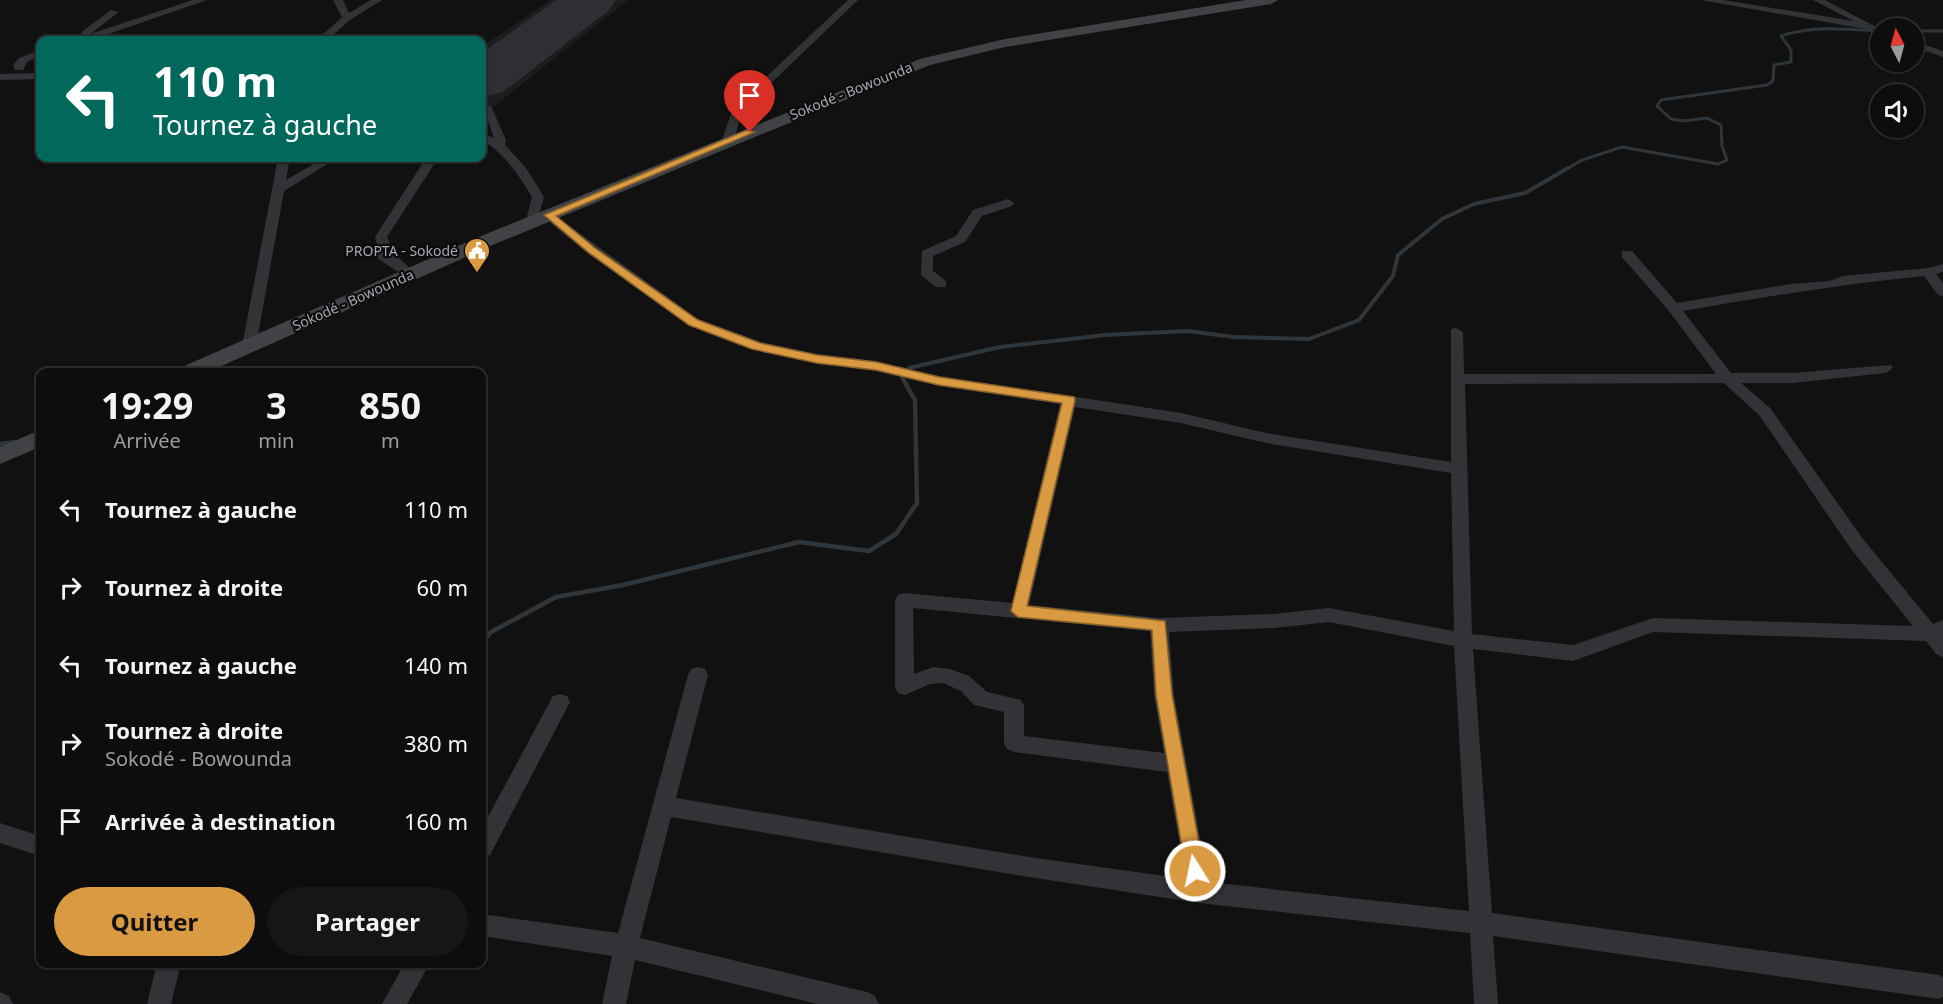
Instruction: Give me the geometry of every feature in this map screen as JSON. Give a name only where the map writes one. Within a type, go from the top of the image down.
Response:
[{"type":"main road","name":"Sokodé - Bowounda","points":[[199,368],[543,218],[729,140],[925,62],[1005,43],[1271,0]]},
{"type":"main road","points":[[0,456],[36,440]]},
{"type":"street","points":[[94,36],[202,0]]},
{"type":"street","points":[[339,0],[347,18]]},
{"type":"street","points":[[327,36],[347,18],[377,0]]},
{"type":"street","points":[[729,140],[737,110],[853,0]]},
{"type":"street","points":[[1707,0],[1870,27]]},
{"type":"street","points":[[1818,0],[1870,26]]},
{"type":"street","points":[[83,36],[114,12]]},
{"type":"street","points":[[1924,47],[1943,54]]},
{"type":"street","points":[[20,72],[18,65],[23,60],[36,55]]},
{"type":"street","points":[[0,68],[36,75]]},
{"type":"street","points":[[0,77],[20,72]]},
{"type":"street","points":[[486,106],[500,141],[499,146]]},
{"type":"street","points":[[486,138],[499,146],[516,162],[538,196],[533,216],[543,218],[592,250],[693,322],[757,346],[907,374],[1181,418],[1266,438],[1458,469]]},
{"type":"street","points":[[249,346],[284,162]]},
{"type":"street","points":[[283,173],[304,162]]},
{"type":"street","points":[[280,188],[322,162]]},
{"type":"street","points":[[410,276],[394,261],[384,259],[376,253],[384,244],[381,237],[384,232],[431,162]]},
{"type":"street","points":[[942,284],[926,272],[927,254],[961,239],[977,213],[1008,202]]},
{"type":"street","points":[[1627,254],[1674,308],[1727,378],[1765,412],[1857,544],[1937,630],[1943,649]]},
{"type":"street","points":[[1674,308],[1791,288],[1832,285],[1843,280],[1935,270],[1943,292]]},
{"type":"street","points":[[1456,332],[1463,640],[1486,1004]]},
{"type":"street","points":[[1456,379],[1792,378],[1886,368]]},
{"type":"street","points":[[1018,611],[1069,400]]},
{"type":"street","points":[[1176,764],[1014,743],[1014,706],[981,699],[975,689],[956,679],[937,675],[905,687],[904,600],[1159,625],[1274,621],[1329,615],[1463,640],[1573,652],[1653,625],[1937,630]]},
{"type":"street","points":[[1159,625],[1164,695],[1199,892]]},
{"type":"street","points":[[614,1004],[626,946],[699,675]]},
{"type":"street","points":[[486,841],[560,702]]},
{"type":"street","points":[[664,806],[1029,867],[1199,892],[1480,923],[1939,987]]},
{"type":"street","points":[[0,833],[36,845]]},
{"type":"street","points":[[486,927],[626,946],[867,1004]]},
{"type":"street","points":[[159,1004],[168,968]]},
{"type":"street","points":[[394,1004],[415,968]]},
{"type":"shaded area","points":[[550,0],[628,0],[486,113],[486,44]]},
{"type":"waterway","points":[[1565,170],[1582,160],[1622,147],[1718,164],[1727,160],[1722,146],[1721,125],[1707,118],[1684,121],[1671,119],[1657,106],[1661,100],[1767,85],[1773,81],[1774,65],[1791,62],[1791,50],[1781,36],[1818,29],[1870,30]]},
{"type":"waterway","points":[[1924,31],[1943,31]]},
{"type":"waterway","points":[[909,368],[1000,347],[1105,335],[1188,331],[1234,337],[1309,339],[1359,320],[1393,276],[1398,255],[1442,219],[1474,204],[1525,193],[1568,168]]},
{"type":"waterway","points":[[902,377],[906,384]]},
{"type":"waterway","points":[[486,638],[491,632],[556,597],[623,585],[799,542],[869,551],[896,534],[917,503],[915,400],[905,383]]},
{"type":"waterway","points":[[0,444],[15,442]]},
{"type":"runway","points":[[486,77],[590,0]]},
{"type":"place","name":"PROPTA - Sokodé","points":[[477,274]]},
{"type":"route","points":[[750,132],[549,215],[592,250],[693,322],[757,346],[817,359],[876,366],[939,381],[1069,400],[1018,611],[1159,625],[1164,695],[1195,871]]}]
